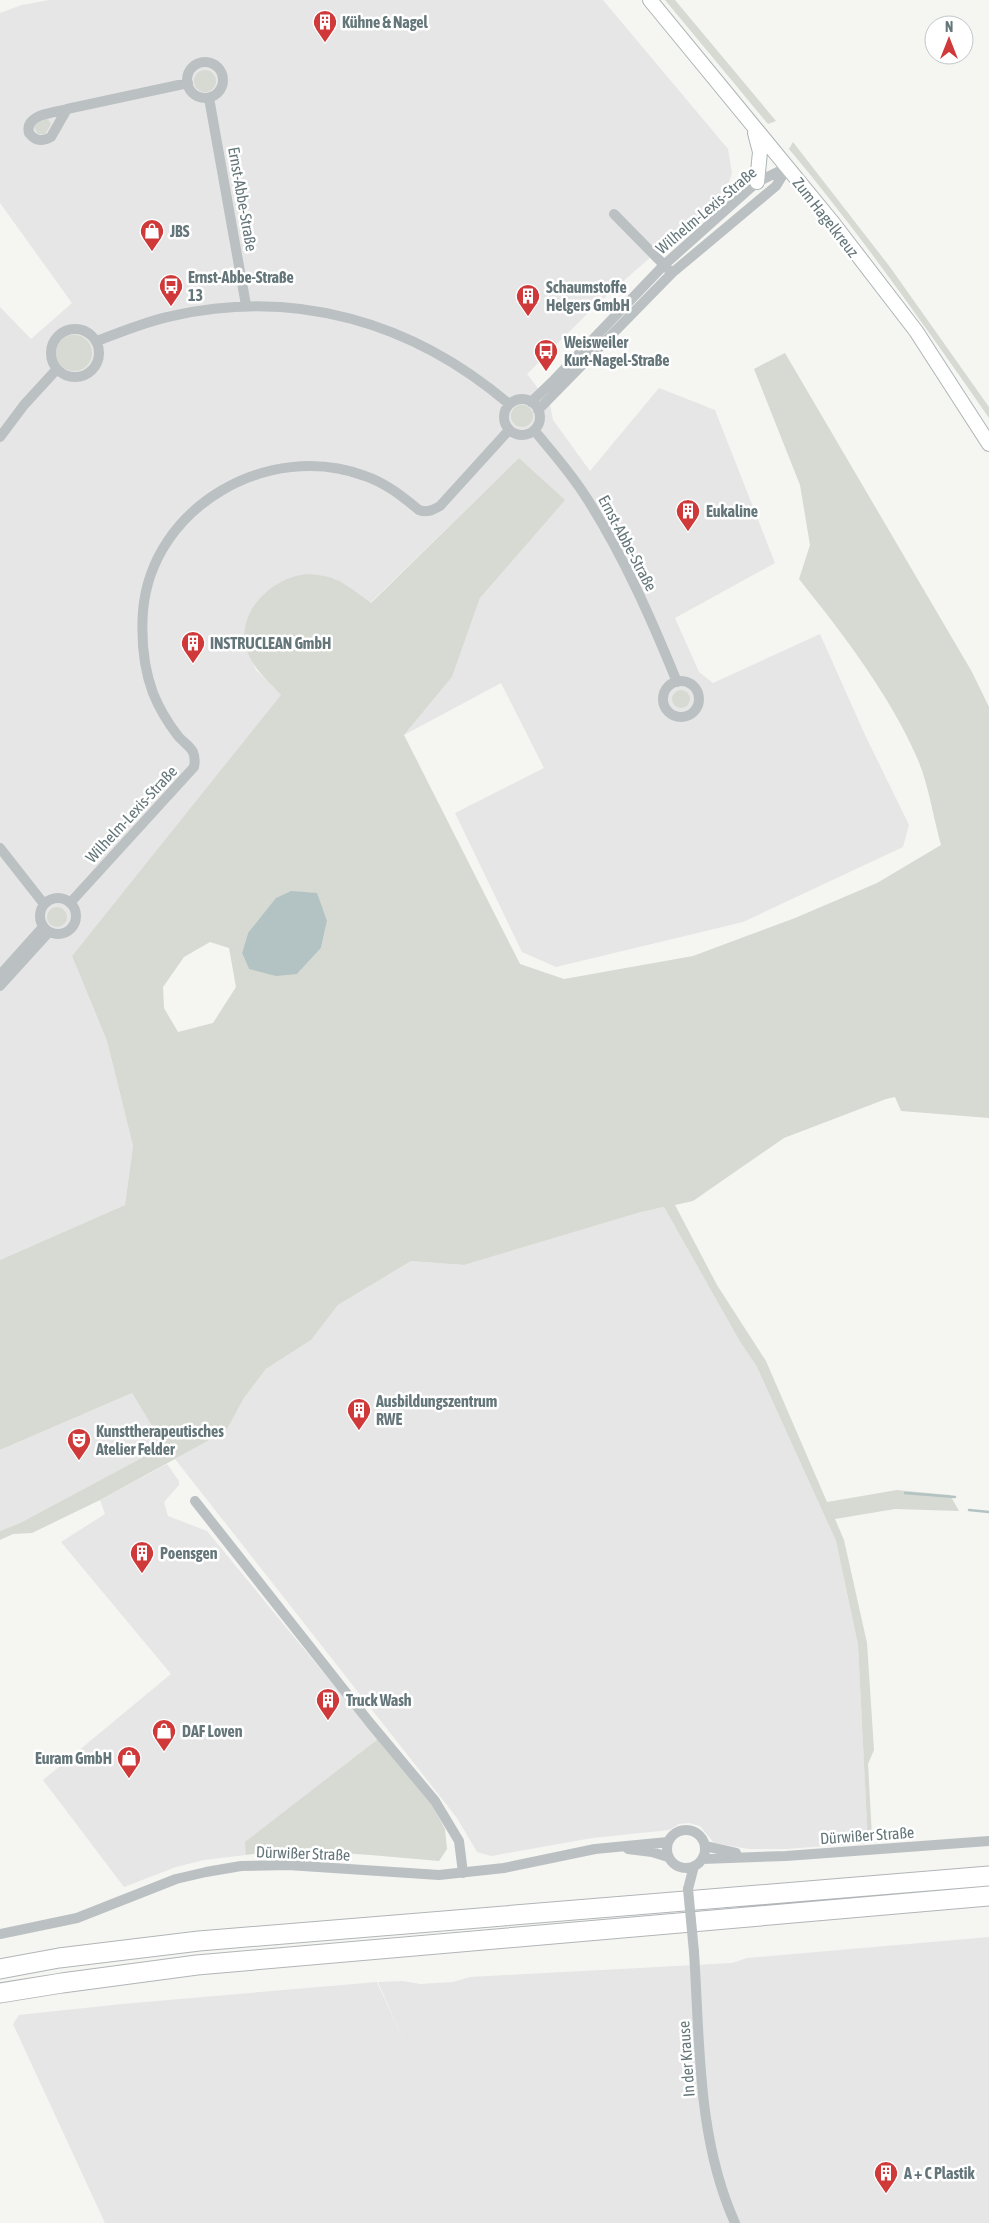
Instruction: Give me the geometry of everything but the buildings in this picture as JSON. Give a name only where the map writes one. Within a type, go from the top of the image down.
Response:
[{"type":"highway","points":[[0,1968],[59,1958],[199,1941],[989,1876]]},
{"type":"highway","points":[[0,1993],[62,1982],[196,1965],[989,1896]]},
{"type":"main road","name":"Zum Hagelkreuz","points":[[650,0],[833,223],[916,331],[989,444]]},
{"type":"main road","points":[[753,127],[760,152],[757,182]]},
{"type":"street","points":[[204,62],[216,66],[223,75],[222,87],[214,96],[209,98],[193,93],[188,83],[188,77],[194,67],[204,62]]},
{"type":"street","points":[[67,109],[188,83]]},
{"type":"street","name":"Ernst-Abbe-Straße","points":[[209,98],[246,305]]},
{"type":"street","name":"Wilhelm-Lexis-Straße","points":[[531,402],[664,265],[757,182],[787,168]]},
{"type":"street","name":"Wilhelm-Lexis-Straße","points":[[538,410],[672,273],[776,186],[787,168]]},
{"type":"street","points":[[614,214],[672,273]]},
{"type":"street","points":[[97,341],[171,316],[246,305],[313,310],[347,317],[394,332],[462,368],[509,404]]},
{"type":"street","points":[[72,329],[80,330],[87,332],[97,341],[98,363],[89,374],[76,377],[69,376],[57,369],[53,363],[52,348],[59,336],[72,329]]},
{"type":"street","points":[[0,437],[24,404],[57,369]]},
{"type":"street","points":[[520,399],[531,402],[538,410],[540,419],[534,430],[530,434],[519,435],[509,430],[504,420],[509,404],[520,399]]},
{"type":"street","name":"Wilhelm-Lexis-Straße","points":[[70,902],[194,767],[193,752],[165,718],[154,694],[145,668],[141,637],[143,609],[149,581],[161,554],[178,527],[200,504],[219,491],[242,479],[282,468],[313,466],[340,469],[384,484],[420,510],[432,510],[440,506],[509,430]]},
{"type":"street","name":"Ernst-Abbe-Straße","points":[[534,430],[584,494],[602,522],[651,617],[677,682]]},
{"type":"street","points":[[0,848],[44,904]]},
{"type":"street","points":[[54,898],[70,902],[76,912],[74,924],[66,933],[54,934],[46,929],[40,917],[44,904],[54,898]]},
{"type":"street","points":[[0,975],[46,929]]},
{"type":"street","points":[[0,986],[46,929]]},
{"type":"street","points":[[195,1501],[370,1723],[435,1801],[459,1841],[463,1873]]},
{"type":"street","points":[[688,1830],[696,1833],[702,1838],[705,1846],[702,1859],[688,1871],[672,1862],[668,1857],[668,1842],[673,1835],[680,1831],[688,1830]]},
{"type":"street","name":"Dürwißer Straße","points":[[702,1859],[786,1856],[989,1841]]},
{"type":"street","name":"Dürwißer Straße","points":[[0,1934],[77,1918],[176,1879],[241,1866],[288,1864],[439,1875],[504,1868],[570,1853],[668,1842]]},
{"type":"street","name":"Dürwißer Straße","points":[[705,1846],[747,1856]]},
{"type":"street","name":"Dürwißer Straße","points":[[612,1848],[652,1852],[668,1857]]},
{"type":"street","name":"In der Krause","points":[[688,1871],[703,2103],[713,2163],[735,2223]]},
{"type":"shaded area","points":[[49,0],[603,0],[728,149],[732,173],[726,191],[595,306],[527,374],[550,404],[553,420],[590,471],[659,388],[715,410],[775,563],[675,618],[699,672],[713,683],[820,634],[865,735],[909,825],[903,847],[743,922],[556,967],[522,952],[455,813],[544,768],[501,683],[404,735],[452,677],[480,598],[564,500],[519,458],[370,603],[334,578],[245,628],[245,643],[256,670],[282,695],[72,956],[107,1041],[133,1146],[125,1205],[0,1260],[0,307],[31,339],[72,303],[0,203],[0,13],[22,5]]},
{"type":"shaded area","points":[[665,0],[675,0],[776,121],[768,124]]},
{"type":"shaded area","points":[[205,70],[213,73],[216,81],[213,89],[205,92],[197,89],[194,81],[197,73]]},
{"type":"shaded area","points":[[48,119],[51,124],[45,134],[38,134],[34,127],[35,123]]},
{"type":"shaded area","points":[[793,142],[890,267],[989,407],[989,418],[917,315],[816,181],[789,149]]},
{"type":"shaded area","points":[[74,335],[87,340],[92,353],[87,366],[74,371],[61,366],[56,353],[61,340]]},
{"type":"shaded area","points":[[785,353],[972,672],[989,707],[989,1118],[901,1111],[895,1097],[886,1099],[784,1138],[693,1201],[675,1205],[717,1285],[766,1361],[827,1502],[897,1490],[950,1495],[959,1511],[895,1509],[835,1519],[844,1540],[867,1643],[874,1750],[868,1764],[872,1837],[868,1843],[858,1645],[836,1541],[757,1367],[739,1340],[664,1207],[641,1212],[464,1265],[411,1261],[338,1305],[311,1340],[266,1369],[244,1398],[226,1431],[100,1500],[32,1533],[13,1534],[0,1540],[0,1531],[20,1523],[164,1446],[132,1393],[0,1450],[0,1260],[125,1205],[133,1146],[107,1041],[72,956],[281,695],[254,665],[245,642],[247,619],[260,598],[269,590],[290,578],[304,574],[316,575],[329,577],[347,585],[371,603],[519,458],[565,500],[480,598],[452,677],[404,735],[520,964],[564,979],[693,956],[795,918],[877,883],[941,845],[925,779],[907,736],[880,689],[832,621],[799,579],[810,545],[800,485],[754,369]],"holes":[[[327,921],[321,948],[297,974],[249,969],[242,953],[248,933]],[[210,942],[229,948],[236,987],[213,1023],[178,1032],[164,1008],[163,987],[184,957]]]},
{"type":"shaded area","points":[[522,405],[530,408],[533,416],[530,424],[522,427],[514,424],[511,416],[514,408]]},
{"type":"shaded area","points":[[677,690],[685,690],[690,695],[688,706],[677,708],[672,703],[672,695]]},
{"type":"shaded area","points":[[291,891],[317,893],[327,921],[321,948],[297,974],[276,976],[249,969],[242,953],[248,933],[276,898]]},
{"type":"shaded area","points":[[57,907],[64,910],[67,917],[64,924],[57,927],[50,924],[47,917],[50,910]]},
{"type":"shaded area","points":[[664,1207],[739,1340],[757,1367],[836,1541],[858,1645],[868,1843],[786,1849],[749,1849],[714,1843],[700,1826],[689,1823],[679,1824],[669,1830],[592,1838],[491,1856],[477,1852],[457,1818],[175,1459],[226,1431],[244,1398],[266,1369],[311,1340],[338,1305],[411,1261],[464,1265],[641,1212]]},
{"type":"shaded area","points":[[132,1393],[164,1446],[20,1523],[0,1531],[0,1450]]},
{"type":"shaded area","points":[[167,1464],[179,1481],[179,1485],[164,1502],[168,1516],[207,1531],[378,1739],[246,1842],[246,1855],[204,1860],[176,1867],[124,1887],[43,1780],[171,1674],[61,1542],[105,1514],[100,1500]]},
{"type":"shaded area","points":[[378,1739],[431,1803],[445,1829],[447,1849],[439,1861],[318,1852],[246,1855],[245,1842]]},
{"type":"shaded area","points":[[989,1937],[989,2223],[105,2223],[13,2024],[19,2015],[377,1982],[404,2042],[378,1982],[403,1981],[420,1984],[453,1982],[470,1977],[732,1963],[747,1958]]},
{"type":"waterway","points":[[905,1493],[955,1497]]},
{"type":"waterway","points":[[969,1510],[989,1512]]},
{"type":"place","name":"Kühne & Nagel","points":[[325,43]]},
{"type":"place","name":"JBS","points":[[152,252]]},
{"type":"place","name":"Ernst-Abbe-Straße 13","points":[[171,307]]},
{"type":"place","name":"Schaumstoffe Helgers GmbH","points":[[528,317]]},
{"type":"place","name":"Weisweiler Kurt-Nagel-Straße","points":[[546,372]]},
{"type":"place","name":"Eukaline","points":[[688,532]]},
{"type":"place","name":"INSTRUCLEAN GmbH","points":[[193,664]]},
{"type":"place","name":"Ausbildungszentrum RWE","points":[[359,1431]]},
{"type":"place","name":"Kunsttherapeutisches Atelier Felder","points":[[79,1461]]},
{"type":"place","name":"Poensgen","points":[[142,1574]]},
{"type":"place","name":"Truck Wash","points":[[328,1721]]},
{"type":"place","name":"DAF Loven","points":[[164,1752]]},
{"type":"place","name":"Euram GmbH","points":[[129,1779]]},
{"type":"place","name":"A + C Plastik","points":[[886,2194]]}]
